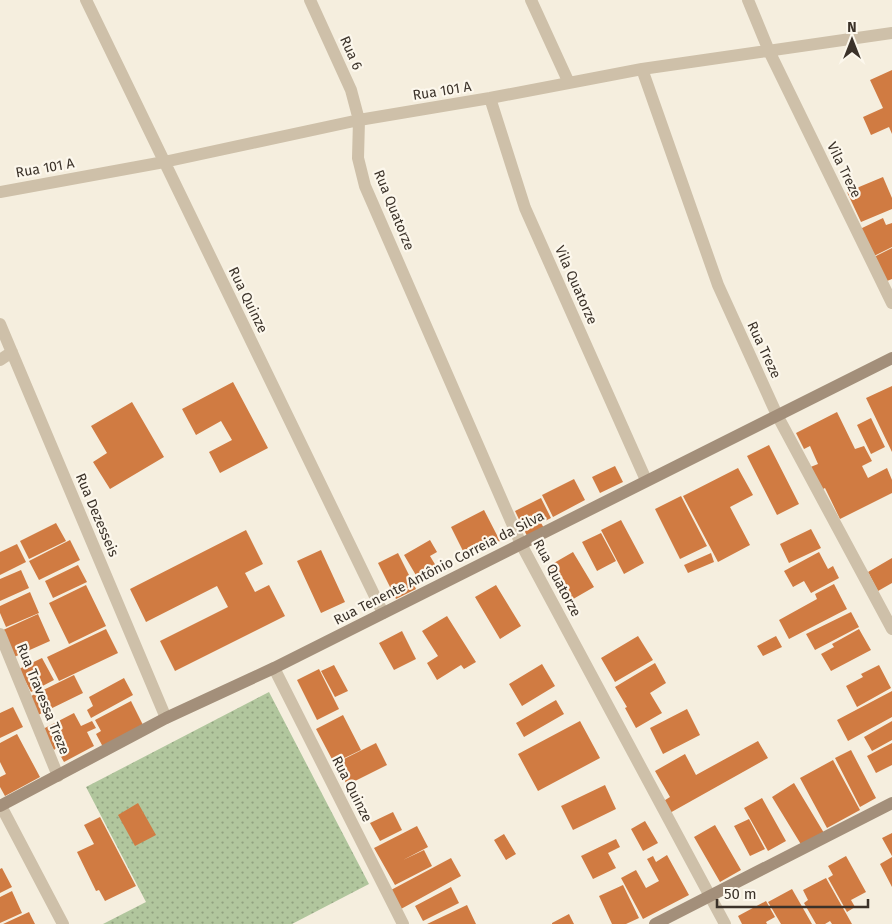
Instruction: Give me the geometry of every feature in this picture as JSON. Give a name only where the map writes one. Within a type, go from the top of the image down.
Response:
[{"type":"main road","name":"Rua Tenente Antônio Correia da Silva","points":[[1,806],[166,718],[274,668],[892,358]]},
{"type":"main road","points":[[655,924],[892,803]]},
{"type":"street","name":"Rua Quinze","points":[[86,0],[383,612]]},
{"type":"street","name":"Rua 6","points":[[310,0],[351,90],[359,120]]},
{"type":"street","points":[[530,0],[569,83]]},
{"type":"street","name":"Vila Treze","points":[[748,0],[769,51],[892,303]]},
{"type":"street","name":"Rua 101 A","points":[[0,192],[164,162],[359,120],[490,98],[642,69],[892,33]]},
{"type":"street","name":"Rua Treze","points":[[642,69],[718,285],[777,416],[892,629]]},
{"type":"street","name":"Vila Quatorze","points":[[490,98],[525,208],[646,480]]},
{"type":"street","name":"Rua Quatorze","points":[[359,120],[358,158],[365,186],[521,544],[725,924]]},
{"type":"street","name":"Rua Dezesseis","points":[[0,324],[166,718]]},
{"type":"street","points":[[0,360],[12,352]]},
{"type":"street","name":"Rua Travessa Treze","points":[[0,634],[58,776]]},
{"type":"street","name":"Rua Quinze","points":[[274,668],[403,924]]},
{"type":"street","points":[[1,806],[64,924]]},
{"type":"green space","points":[[269,692],[369,884],[292,924],[103,924],[146,902],[86,787]]},
{"type":"building","points":[[892,70],[892,134],[889,127],[871,135],[863,117],[883,108],[870,80]]},
{"type":"building","points":[[883,177],[892,198],[892,209],[861,222],[847,192]]},
{"type":"building","points":[[883,218],[886,225],[892,223],[892,247],[874,256],[860,229]]},
{"type":"building","points":[[892,248],[892,279],[887,281],[874,257]]},
{"type":"building","points":[[233,382],[268,448],[220,473],[209,452],[232,440],[221,421],[196,435],[182,409]]},
{"type":"building","points":[[892,386],[892,452],[866,398]]},
{"type":"building","points":[[132,402],[164,457],[110,489],[93,462],[107,453],[91,426]]},
{"type":"building","points":[[837,412],[855,449],[864,446],[872,461],[862,466],[868,478],[887,468],[892,480],[892,493],[840,519],[825,488],[819,491],[808,468],[818,464],[810,446],[804,449],[796,433]]},
{"type":"building","points":[[871,418],[885,447],[871,454],[857,425]]},
{"type":"building","points":[[769,445],[799,504],[777,515],[747,456]]},
{"type":"building","points":[[615,466],[623,482],[600,493],[592,477]]},
{"type":"building","points":[[738,468],[753,495],[730,507],[750,545],[718,562],[683,496]]},
{"type":"building","points":[[574,479],[585,500],[553,517],[542,495]]},
{"type":"building","points":[[681,496],[707,546],[680,559],[655,509]]},
{"type":"building","points":[[541,498],[551,518],[541,523],[544,528],[527,536],[515,511]]},
{"type":"building","points":[[484,510],[500,541],[466,557],[451,527]]},
{"type":"building","points":[[621,520],[644,563],[624,574],[601,530]]},
{"type":"building","points":[[56,523],[66,541],[29,559],[20,541]]},
{"type":"building","points":[[811,529],[821,548],[789,563],[780,544]]},
{"type":"building","points":[[246,530],[263,564],[245,573],[255,592],[269,585],[285,616],[175,671],[160,641],[228,607],[217,586],[146,622],[130,589]]},
{"type":"building","points":[[601,533],[616,561],[597,571],[582,542]]},
{"type":"building","points":[[70,540],[80,560],[39,580],[29,561]]},
{"type":"building","points":[[430,540],[437,552],[430,556],[436,566],[417,577],[404,555]]},
{"type":"building","points":[[17,544],[26,562],[0,575],[0,552]]},
{"type":"building","points":[[321,550],[345,602],[321,613],[297,561]]},
{"type":"building","points":[[573,552],[594,587],[568,602],[547,567]]},
{"type":"building","points":[[819,552],[828,569],[833,566],[839,578],[811,593],[804,581],[793,587],[784,571]]},
{"type":"building","points":[[398,553],[416,589],[396,599],[378,563]]},
{"type":"building","points":[[711,553],[714,562],[688,573],[684,565]]},
{"type":"building","points":[[892,558],[892,583],[878,591],[868,572]]},
{"type":"building","points":[[78,565],[87,582],[53,598],[45,581]]},
{"type":"building","points":[[21,570],[29,588],[0,601],[0,579]]},
{"type":"building","points":[[834,584],[847,609],[789,639],[779,620],[817,599],[815,594]]},
{"type":"building","points":[[86,585],[106,626],[69,644],[49,603]]},
{"type":"building","points":[[496,585],[521,626],[500,639],[475,597]]},
{"type":"building","points":[[30,592],[39,613],[6,627],[0,613],[0,606]]},
{"type":"building","points":[[851,612],[859,627],[815,650],[806,634]]},
{"type":"building","points":[[38,614],[50,641],[14,657],[1,631]]},
{"type":"building","points":[[447,616],[476,662],[464,669],[461,665],[437,680],[427,663],[438,656],[422,631]]},
{"type":"building","points":[[106,629],[118,653],[59,681],[47,657]]},
{"type":"building","points":[[859,629],[871,650],[831,671],[821,654],[834,647],[832,644]]},
{"type":"building","points":[[402,631],[416,659],[394,670],[379,643]]},
{"type":"building","points":[[638,636],[653,660],[615,682],[601,658]]},
{"type":"building","points":[[776,636],[782,647],[763,656],[757,646]]},
{"type":"building","points":[[42,658],[54,680],[31,692],[19,669]]},
{"type":"building","points":[[655,663],[666,683],[650,693],[662,713],[636,728],[625,708],[627,707],[615,687]]},
{"type":"building","points":[[542,664],[555,686],[522,706],[509,684]]},
{"type":"building","points":[[334,665],[348,691],[335,697],[321,671]]},
{"type":"building","points":[[879,665],[891,688],[857,707],[846,686],[863,677],[861,674]]},
{"type":"building","points":[[319,669],[339,709],[317,720],[297,680]]},
{"type":"building","points":[[74,675],[83,693],[38,715],[29,697]]},
{"type":"building","points":[[124,678],[133,695],[91,718],[87,710],[93,706],[89,697]]},
{"type":"building","points":[[892,691],[892,717],[848,741],[837,720]]},
{"type":"building","points":[[556,700],[564,714],[524,737],[516,723]]},
{"type":"building","points":[[131,701],[144,727],[103,747],[96,734],[101,731],[95,720]]},
{"type":"building","points":[[13,707],[23,727],[0,738],[0,713]]},
{"type":"building","points":[[687,709],[700,735],[663,754],[650,728]]},
{"type":"building","points":[[74,713],[81,726],[92,721],[96,728],[87,732],[94,746],[64,762],[56,748],[54,750],[43,729]]},
{"type":"building","points":[[343,715],[361,750],[334,763],[316,729]]},
{"type":"building","points":[[580,721],[600,758],[538,791],[518,754]]},
{"type":"building","points":[[892,721],[892,740],[872,751],[864,737]]},
{"type":"building","points":[[17,734],[40,777],[5,796],[0,787],[0,777],[6,774],[0,762],[0,743]]},
{"type":"building","points":[[758,741],[768,758],[668,814],[662,802],[670,797],[655,771],[685,754],[696,775]]},
{"type":"building","points":[[376,743],[387,765],[347,785],[336,763]]},
{"type":"building","points":[[892,743],[892,765],[876,773],[867,756]]},
{"type":"building","points":[[851,750],[876,798],[860,807],[835,758]]},
{"type":"building","points":[[833,760],[860,810],[827,828],[800,778]]},
{"type":"building","points":[[794,783],[824,833],[802,846],[772,797]]},
{"type":"building","points":[[605,785],[616,809],[573,830],[561,806]]},
{"type":"building","points":[[762,798],[786,841],[768,851],[744,808]]},
{"type":"building","points":[[138,803],[156,835],[135,846],[118,815]]},
{"type":"building","points":[[393,812],[402,830],[380,841],[370,823]]},
{"type":"building","points":[[100,817],[136,886],[105,901],[99,890],[96,891],[77,852],[94,844],[84,825]]},
{"type":"building","points":[[749,819],[765,849],[750,856],[734,826]]},
{"type":"building","points":[[645,821],[658,843],[643,851],[631,829]]},
{"type":"building","points":[[715,825],[741,870],[720,882],[694,837]]},
{"type":"building","points":[[417,826],[428,847],[403,860],[424,850],[432,866],[395,885],[374,848]]},
{"type":"building","points":[[892,833],[892,856],[882,838]]},
{"type":"building","points":[[504,834],[516,854],[506,860],[494,840]]},
{"type":"building","points":[[616,839],[620,847],[608,853],[616,868],[593,879],[581,856]]},
{"type":"building","points":[[667,855],[689,895],[643,919],[621,878],[636,870],[646,888],[659,881],[647,859],[653,856],[656,862]]},
{"type":"building","points":[[846,856],[866,892],[851,900],[855,907],[847,912],[828,878],[833,875],[828,866]]},
{"type":"building","points":[[892,857],[892,887],[880,864]]},
{"type":"building","points":[[451,858],[461,876],[401,909],[391,890]]},
{"type":"building","points":[[2,868],[12,887],[0,893],[0,869]]},
{"type":"building","points":[[826,878],[852,924],[832,924],[830,921],[825,924],[816,924],[804,903],[808,900],[803,890]]},
{"type":"building","points":[[623,885],[639,918],[626,924],[612,924],[599,896]]},
{"type":"building","points":[[451,887],[459,903],[423,921],[415,906]]},
{"type":"building","points":[[792,889],[812,924],[781,924],[768,902]]},
{"type":"building","points":[[12,891],[22,913],[0,923],[0,897]]},
{"type":"building","points":[[766,901],[775,917],[766,922],[767,924],[742,924],[738,916]]},
{"type":"building","points":[[467,905],[476,924],[427,924]]},
{"type":"building","points":[[29,912],[35,924],[3,924]]},
{"type":"building","points":[[569,914],[574,924],[552,924],[552,923]]}]
